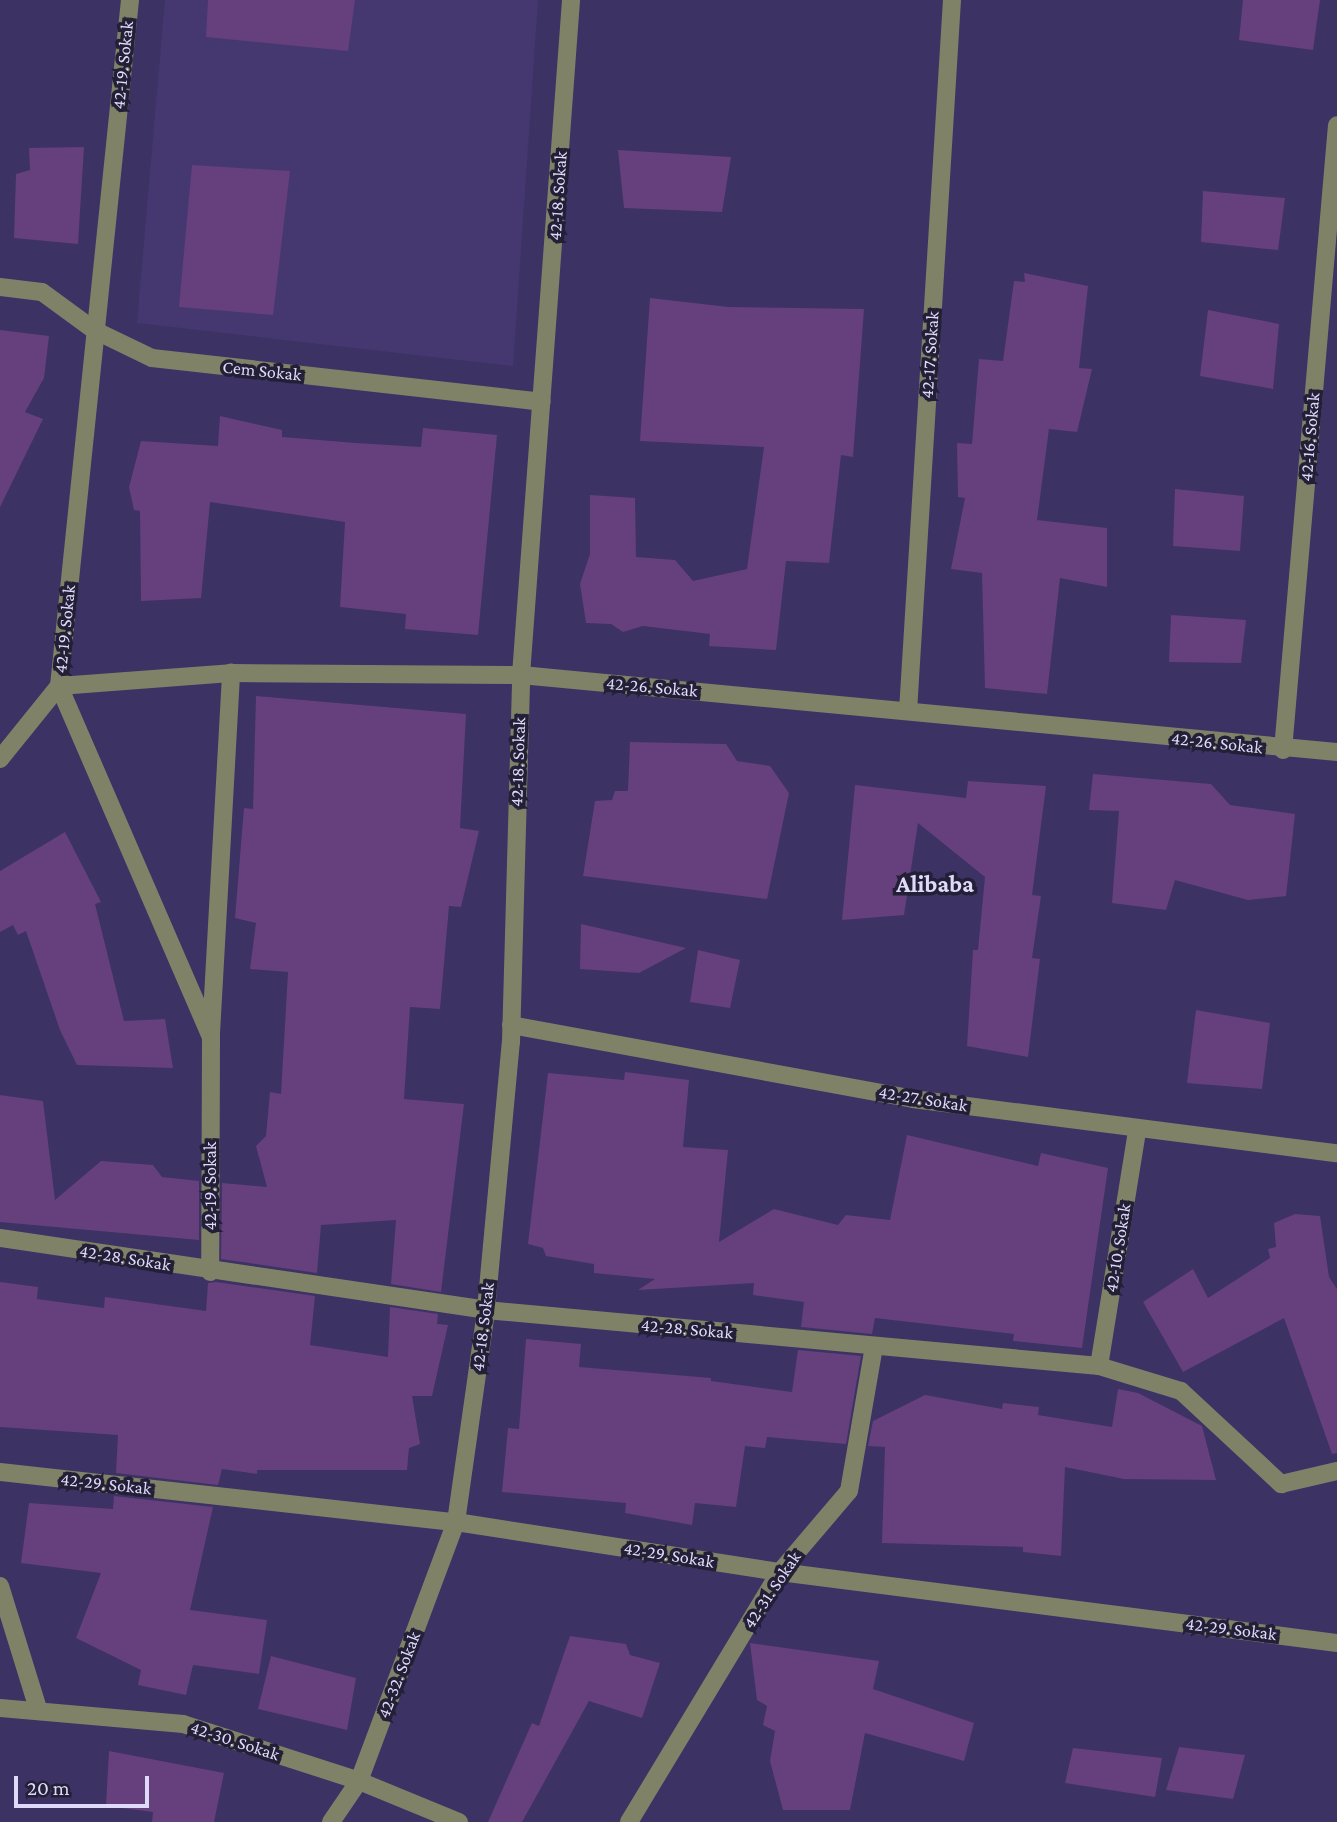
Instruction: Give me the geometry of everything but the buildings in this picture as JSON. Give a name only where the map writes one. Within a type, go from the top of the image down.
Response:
[{"type":"street","name":"42-19. Sokak","points":[[130,0],[59,686],[211,1037],[210,1272]]},
{"type":"street","name":"42-18. Sokak","points":[[456,1522],[486,1310],[511,1025],[521,675],[571,0]]},
{"type":"street","name":"42-17. Sokak","points":[[908,710],[952,0]]},
{"type":"street","name":"42-16. Sokak","points":[[1283,750],[1337,125]]},
{"type":"street","name":"Cem Sokak","points":[[0,287],[42,292],[94,330],[152,358],[542,402]]},
{"type":"street","name":"42-26. Sokak","points":[[59,686],[231,673],[521,675],[908,710],[1283,750],[1337,752]]},
{"type":"street","points":[[211,1037],[231,673]]},
{"type":"street","points":[[0,759],[59,686]]},
{"type":"street","name":"42-27. Sokak","points":[[511,1025],[913,1099],[1137,1130],[1337,1153]]},
{"type":"street","name":"42-10. Sokak","points":[[1099,1366],[1137,1130]]},
{"type":"street","name":"42-28. Sokak","points":[[0,1238],[210,1272],[486,1310],[1099,1366],[1181,1391],[1281,1484],[1337,1471]]},
{"type":"street","name":"42-31. Sokak","points":[[629,1822],[780,1572],[849,1491],[874,1346]]},
{"type":"street","name":"42-29. Sokak","points":[[0,1472],[456,1522],[780,1572],[1337,1643]]},
{"type":"street","name":"42-32. Sokak","points":[[331,1822],[359,1781],[456,1522]]},
{"type":"street","points":[[0,1586],[38,1709]]},
{"type":"street","name":"42-30. Sokak","points":[[0,1708],[38,1709],[183,1724],[359,1781],[459,1822]]},
{"type":"shaded area","points":[[165,0],[538,0],[513,366],[137,323]]},
{"type":"district","name":"Alibaba","points":[[935,884]]}]
